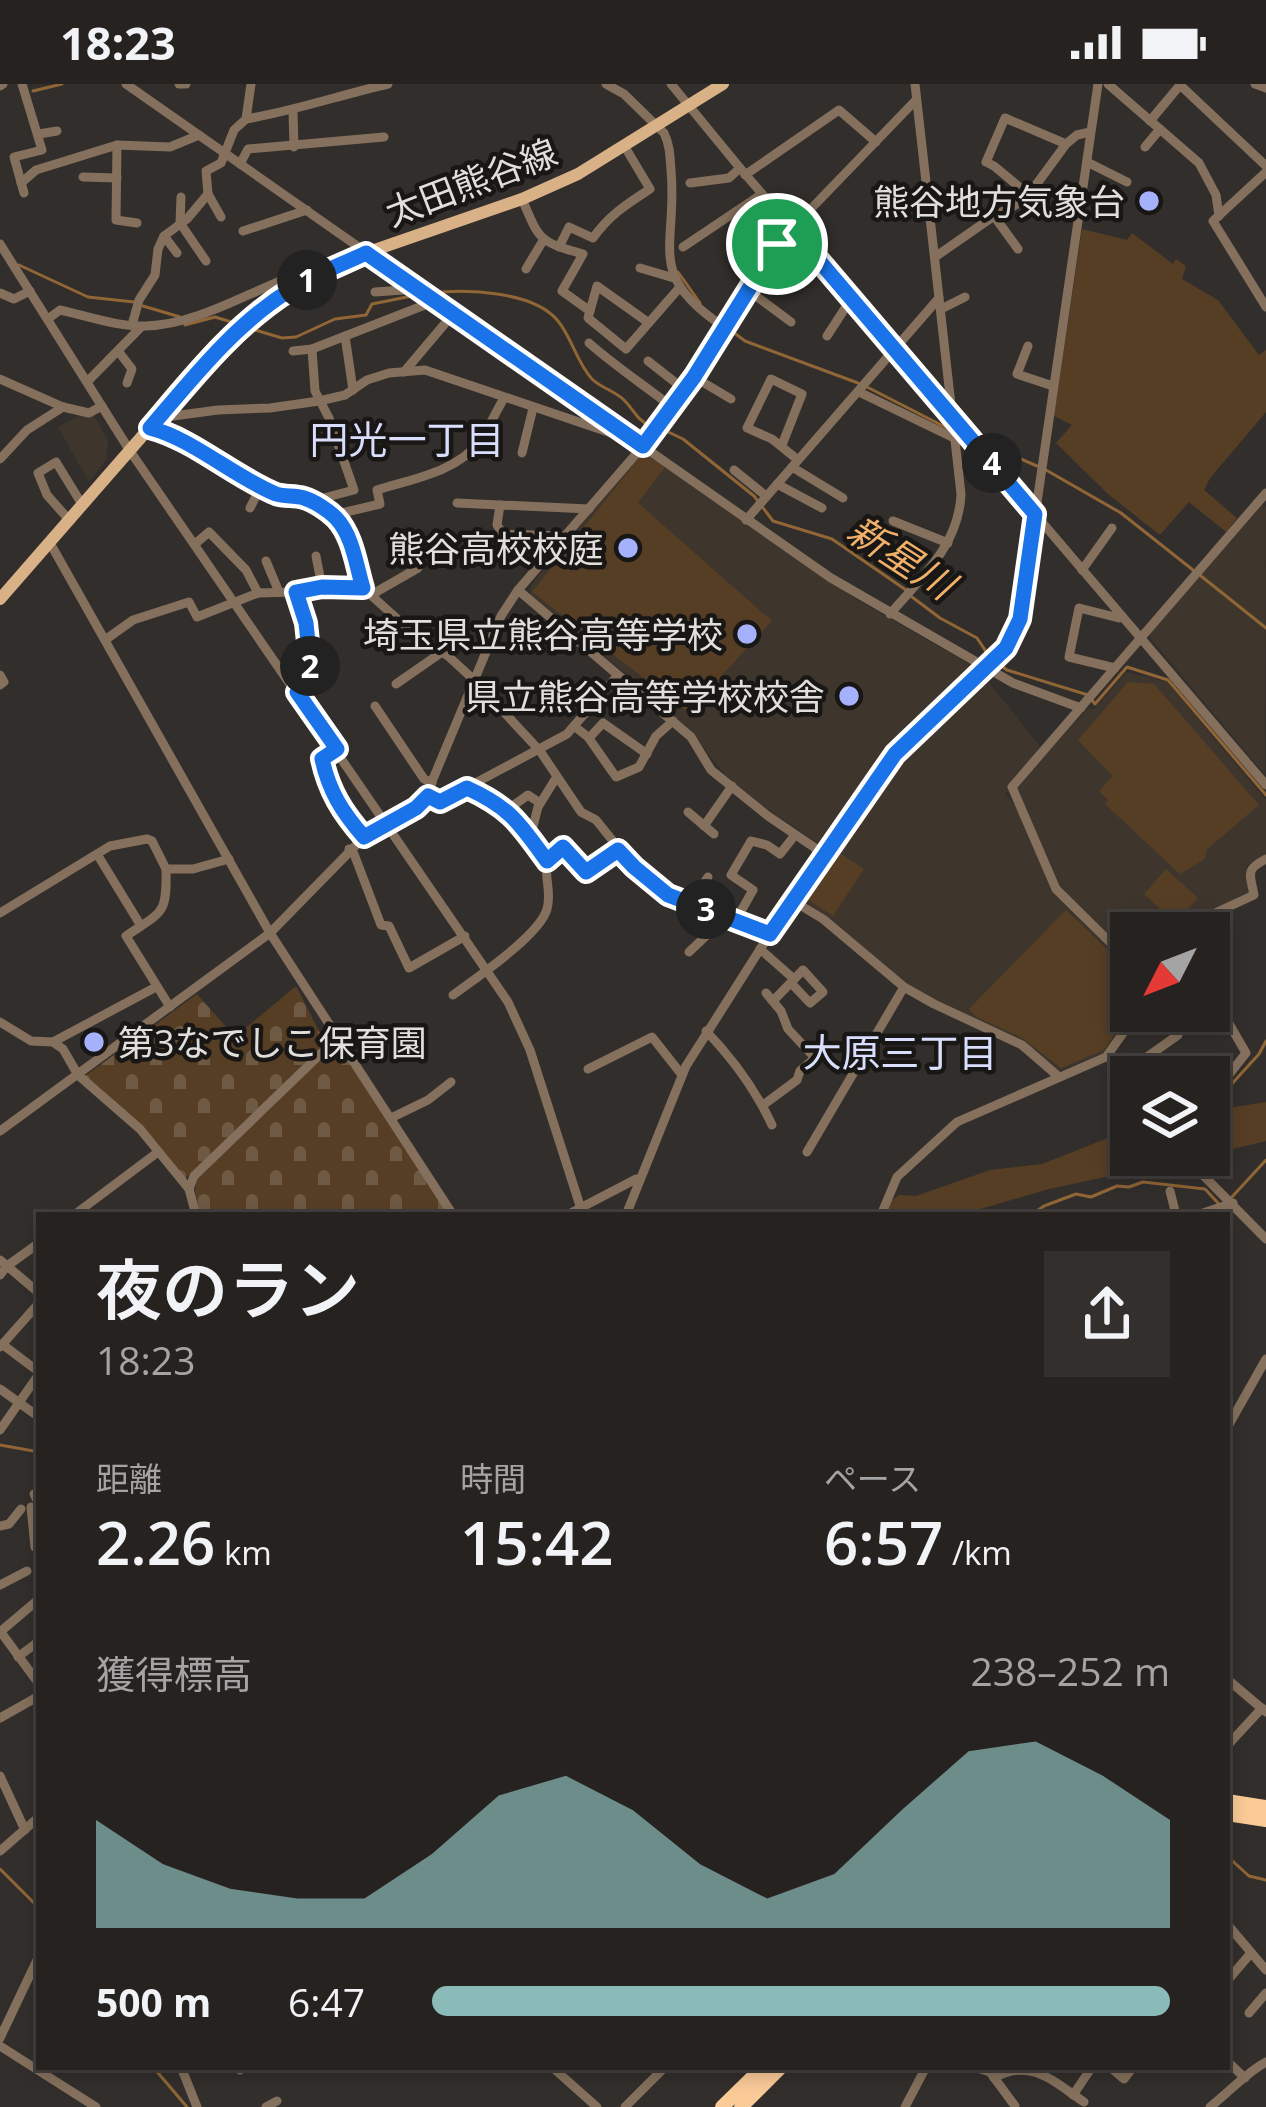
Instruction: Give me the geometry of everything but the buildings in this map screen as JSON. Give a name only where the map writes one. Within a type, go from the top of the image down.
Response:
[{"type":"highway","points":[[1230,1801],[1266,1807]]},
{"type":"highway","points":[[1230,1814],[1266,1820]]},
{"type":"highway","points":[[722,2107],[760,2070]]},
{"type":"highway","points":[[740,2107],[778,2070]]},
{"type":"main road","name":"太田熊谷線","points":[[0,599],[235,334],[294,287],[366,253],[522,199],[578,174],[723,84]]},
{"type":"street","points":[[22,84],[42,149],[14,157],[22,188],[36,170],[117,146],[170,147],[199,135]]},
{"type":"street","points":[[126,84],[746,520],[890,614],[992,663],[1013,682],[1087,701]]},
{"type":"street","points":[[246,119],[251,84]]},
{"type":"street","points":[[221,217],[208,194],[206,171],[220,164],[234,130],[246,119],[388,84]]},
{"type":"street","points":[[606,84],[660,124],[668,140],[673,189],[668,256],[677,283],[700,311],[724,327]]},
{"type":"street","points":[[671,84],[952,420]]},
{"type":"street","points":[[890,614],[948,543],[960,512],[961,494],[915,84]]},
{"type":"street","points":[[627,1212],[682,1076],[770,934],[895,754],[992,663],[1014,635],[1098,84]]},
{"type":"street","points":[[1108,84],[1199,163],[1216,195],[1219,215]]},
{"type":"street","points":[[1255,84],[1266,88]]},
{"type":"street","points":[[1150,122],[1180,85],[1266,169],[1214,221],[1266,307]]},
{"type":"street","points":[[0,1114],[4,1128],[79,1075],[270,933],[349,849],[428,796],[473,679],[518,590],[685,390],[777,244],[915,101]]},
{"type":"street","points":[[690,183],[742,172],[838,110],[876,142]]},
{"type":"street","points":[[292,111],[294,147]]},
{"type":"street","points":[[1037,214],[1027,198],[986,162],[1005,118],[1066,144]]},
{"type":"street","points":[[1145,147],[1160,129]]},
{"type":"street","points":[[39,134],[57,131]]},
{"type":"street","points":[[935,257],[1027,198],[1066,144],[1090,132]]},
{"type":"street","points":[[240,164],[248,149],[384,137]]},
{"type":"street","points":[[117,146],[116,220],[137,223]]},
{"type":"street","points":[[559,247],[569,227],[593,238],[616,210],[650,190],[625,147]]},
{"type":"street","points":[[1087,162],[1127,182]]},
{"type":"street","points":[[83,177],[117,178]]},
{"type":"street","points":[[87,382],[136,326],[138,303],[155,275],[164,236],[208,194]]},
{"type":"street","points":[[683,248],[762,194]]},
{"type":"street","points":[[181,196],[181,223],[206,261]]},
{"type":"street","points":[[522,199],[535,233],[583,254],[562,290],[590,310]]},
{"type":"street","points":[[244,232],[307,210]]},
{"type":"street","points":[[994,216],[1018,249]]},
{"type":"street","points":[[164,236],[177,253]]},
{"type":"street","points":[[526,269],[544,239]]},
{"type":"street","points":[[3,248],[130,451],[488,970],[521,1029],[582,1212],[640,1179]]},
{"type":"street","points":[[640,268],[677,283]]},
{"type":"street","points":[[49,319],[60,310],[136,326],[183,321],[283,280],[294,287]]},
{"type":"street","points":[[649,323],[597,286],[588,318],[626,349],[649,323],[677,283]]},
{"type":"street","points":[[375,292],[418,289]]},
{"type":"street","points":[[748,290],[791,322]]},
{"type":"street","points":[[0,293],[14,299],[30,291]]},
{"type":"street","points":[[746,520],[940,304],[965,297]]},
{"type":"street","points":[[827,336],[851,299]]},
{"type":"street","points":[[293,351],[311,349],[433,300]]},
{"type":"street","points":[[404,372],[453,314]]},
{"type":"street","points":[[345,336],[353,389]]},
{"type":"street","points":[[589,343],[672,407]]},
{"type":"street","points":[[1028,346],[1017,374],[1053,386]]},
{"type":"street","points":[[311,349],[315,391],[354,490],[312,501]]},
{"type":"street","points":[[118,351],[131,369],[128,383]]},
{"type":"street","points":[[648,361],[685,390]]},
{"type":"street","points":[[154,423],[218,410],[320,401],[346,395],[367,380],[389,373],[425,370],[638,444]]},
{"type":"street","points":[[694,377],[731,399]]},
{"type":"street","points":[[0,379],[63,407],[89,412],[102,406]]},
{"type":"street","points":[[782,445],[802,394],[771,379],[747,428],[782,445],[795,464],[843,499]]},
{"type":"street","points":[[862,388],[976,444],[1263,780]]},
{"type":"street","points":[[333,515],[380,504],[377,490],[446,468],[462,458],[478,445],[504,398]]},
{"type":"street","points":[[0,459],[27,430],[63,407]]},
{"type":"street","points":[[522,453],[533,408]]},
{"type":"street","points":[[154,423],[280,496],[312,501],[333,515],[349,538],[367,592],[473,679],[540,751],[581,812],[596,820],[634,867],[668,895],[770,934]]},
{"type":"street","points":[[70,521],[47,495],[38,473],[56,462],[83,506]]},
{"type":"street","points":[[734,470],[762,501]]},
{"type":"street","points":[[777,484],[822,508]]},
{"type":"street","points":[[250,508],[261,486]]},
{"type":"street","points":[[1110,941],[1056,889],[1012,787],[1266,493]]},
{"type":"street","points":[[457,503],[589,509]]},
{"type":"street","points":[[500,505],[497,525],[503,534],[566,536]]},
{"type":"street","points":[[893,521],[948,543]]},
{"type":"street","points":[[1082,570],[1112,528]]},
{"type":"street","points":[[195,544],[209,532],[246,570],[259,592]]},
{"type":"street","points":[[50,543],[270,933],[451,1212]]},
{"type":"street","points":[[316,556],[322,587]]},
{"type":"street","points":[[266,561],[279,592]]},
{"type":"street","points":[[105,640],[133,620],[189,602],[196,617],[259,592],[322,587],[367,592],[418,568]]},
{"type":"street","points":[[518,590],[691,736],[710,770],[824,854]]},
{"type":"street","points":[[296,592],[306,623],[312,680],[297,692]]},
{"type":"street","points":[[1114,668],[1070,658],[1079,608],[1122,616]]},
{"type":"street","points":[[396,684],[442,652]]},
{"type":"street","points":[[0,675],[4,682],[0,685]]},
{"type":"street","points":[[428,796],[440,802],[567,734],[618,675]]},
{"type":"street","points":[[375,706],[432,784]]},
{"type":"street","points":[[574,726],[589,738],[616,777],[639,767],[656,736],[673,721]]},
{"type":"street","points":[[589,738],[603,723],[647,754]]},
{"type":"street","points":[[337,749],[322,759],[327,783],[364,837]]},
{"type":"street","points":[[531,836],[540,803],[556,778]]},
{"type":"street","points":[[704,826],[732,786]]},
{"type":"street","points":[[467,788],[507,810],[547,861]]},
{"type":"street","points":[[507,810],[528,794],[540,803]]},
{"type":"street","points":[[688,812],[714,834]]},
{"type":"street","points":[[689,952],[732,918],[753,890],[730,875],[751,841],[780,854],[795,835]]},
{"type":"street","points":[[0,913],[110,846],[152,841],[166,869],[167,900],[160,912],[125,936],[170,1007]]},
{"type":"street","points":[[453,995],[541,923],[550,894],[544,877],[547,861],[563,847],[586,872],[618,850]]},
{"type":"street","points":[[349,849],[381,925],[389,926],[409,968],[465,936]]},
{"type":"street","points":[[97,854],[141,926]]},
{"type":"street","points":[[166,869],[229,859]]},
{"type":"street","points":[[1218,912],[1254,895],[1249,871],[1266,859]]},
{"type":"street","points":[[594,867],[602,880]]},
{"type":"street","points":[[691,903],[708,877]]},
{"type":"street","points":[[793,901],[904,987],[1022,1045],[1059,1077]]},
{"type":"street","points":[[760,949],[793,981],[769,997],[788,1029],[815,1058],[797,1080],[763,1106]]},
{"type":"street","points":[[0,1022],[31,1041],[53,1042],[156,987]]},
{"type":"street","points":[[807,1152],[904,987]]},
{"type":"street","points":[[1230,1025],[1246,1053],[1230,1073]]},
{"type":"street","points":[[706,1031],[730,1055],[772,1125]]},
{"type":"street","points":[[882,1212],[897,1177],[957,1122],[1106,1057],[1124,1032]]},
{"type":"street","points":[[1148,1056],[1178,1032]]},
{"type":"street","points":[[588,1069],[652,1037],[682,1076]]},
{"type":"street","points":[[189,1189],[194,1175],[337,1038]]},
{"type":"street","points":[[53,1042],[79,1075],[140,1129],[189,1189],[195,1212]]},
{"type":"street","points":[[391,1118],[428,1100],[451,1082]]},
{"type":"street","points":[[78,1212],[158,1152]]},
{"type":"street","points":[[1204,1176],[1266,1239]]},
{"type":"street","points":[[1170,1191],[1175,1212]]},
{"type":"street","points":[[1204,1212],[1231,1202]]},
{"type":"street","points":[[1228,1212],[1231,1202]]},
{"type":"street","points":[[36,1245],[2,1267],[36,1286]]},
{"type":"street","points":[[36,1306],[1,1346],[36,1371]]},
{"type":"street","points":[[1230,1422],[1266,1359]]},
{"type":"street","points":[[0,1430],[36,1377]]},
{"type":"street","points":[[0,1389],[36,1415]]},
{"type":"street","points":[[0,1526],[9,1524],[31,1503]]},
{"type":"street","points":[[31,1503],[36,1547]]},
{"type":"street","points":[[0,1585],[27,1571]]},
{"type":"street","points":[[36,1602],[1,1633],[36,1680]]},
{"type":"street","points":[[18,1657],[36,1643]]},
{"type":"street","points":[[1230,1682],[1264,1710],[1230,1743]]},
{"type":"street","points":[[0,1718],[36,1698]]},
{"type":"street","points":[[0,1776],[25,1830]]},
{"type":"street","points":[[0,1851],[36,1820]]},
{"type":"street","points":[[1230,1928],[1266,1970]]},
{"type":"street","points":[[1230,1977],[1250,1953]]},
{"type":"street","points":[[36,1963],[0,2042],[36,2067]]},
{"type":"street","points":[[1249,2013],[1266,1993]]},
{"type":"street","points":[[1210,2107],[1266,2062]]},
{"type":"street","points":[[1230,2064],[1245,2078]]},
{"type":"street","points":[[41,2070],[95,2107]]},
{"type":"street","points":[[183,2070],[197,2107]]},
{"type":"street","points":[[555,2070],[598,2107]]},
{"type":"street","points":[[625,2107],[661,2070]]},
{"type":"street","points":[[904,2107],[924,2070]]},
{"type":"street","points":[[984,2070],[1015,2106]]},
{"type":"street","points":[[994,2078],[1008,2070]]},
{"type":"street","points":[[1039,2070],[1084,2102]]},
{"type":"street","points":[[1073,2095],[1090,2070]]},
{"type":"street","points":[[266,2107],[278,2101]]},
{"type":"shaded area","points":[[82,414],[94,416],[108,441],[106,460],[89,482],[58,427]]},
{"type":"shaded area","name":"埼玉県立熊谷高等学校","points":[[647,453],[856,599],[978,669],[893,750],[824,847],[725,775],[661,702],[529,596],[531,585],[639,455]]},
{"type":"shaded area","points":[[1261,504],[1266,507],[1265,775],[1150,638]]},
{"type":"shaded area","points":[[1127,672],[1167,682],[1266,800],[1266,854],[1246,866],[1251,892],[1209,912],[1110,912],[1110,938],[1060,887],[1016,788],[1088,708],[1094,709]]},
{"type":"shaded area","points":[[984,676],[1042,749],[1005,794],[1020,812],[1053,892],[1110,950],[1110,1032],[1119,1032],[1103,1054],[1059,1071],[1022,1041],[935,1001],[895,975],[833,922],[801,902],[800,897],[900,755]]},
{"type":"green space","points":[[1082,229],[1127,240],[1132,233],[1173,264],[1176,259],[1186,266],[1182,279],[1218,300],[1259,355],[1266,350],[1266,412],[1204,490],[1237,518],[1226,532],[1189,502],[1160,535],[1108,494],[1056,443],[1072,425],[1054,416]]},
{"type":"green space","name":"熊谷高校校庭","points":[[643,453],[665,467],[638,503],[772,621],[688,712],[532,592]]},
{"type":"green space","points":[[1128,682],[1154,684],[1259,805],[1206,850],[1205,859],[1180,874],[1105,804],[1108,800],[1099,791],[1113,776],[1078,740]]},
{"type":"green space","points":[[835,850],[864,869],[833,916],[804,897]]},
{"type":"green space","points":[[1166,869],[1198,898],[1185,912],[1163,912],[1144,894]]},
{"type":"green space","points":[[1066,910],[1110,952],[1110,1032],[1116,1032],[1104,1050],[1061,1068],[1022,1038],[969,1009]]},
{"type":"green space","points":[[296,986],[325,1043],[185,1179],[85,1076],[197,994],[235,1037]]},
{"type":"green space","points":[[337,1041],[446,1212],[199,1212],[197,1178]]},
{"type":"green space","points":[[1266,1102],[1266,1141],[1230,1150],[1230,1108]]},
{"type":"green space","points":[[1110,1137],[1110,1176],[970,1212],[877,1212],[899,1195],[916,1196],[990,1170],[1042,1164]]},
{"type":"waterway","points":[[33,91],[62,84]]},
{"type":"waterway","name":"新星川","points":[[19,265],[88,297],[134,302]]},
{"type":"waterway","points":[[678,272],[700,303]]},
{"type":"waterway","name":"新星川","points":[[431,293],[499,294],[547,311],[563,328],[592,379],[620,397],[650,426]]},
{"type":"waterway","name":"新星川","points":[[252,329],[296,337],[335,319],[366,315],[372,304],[422,294]]},
{"type":"waterway","name":"新星川","points":[[143,306],[180,317]]},
{"type":"waterway","name":"新星川","points":[[185,325],[215,317],[238,324]]},
{"type":"waterway","points":[[729,329],[745,341],[858,383]]},
{"type":"waterway","points":[[867,387],[949,429]]},
{"type":"waterway","name":"新星川","points":[[664,430],[683,439],[754,496],[773,521],[832,539],[906,590]]},
{"type":"waterway","points":[[975,439],[1037,466]]},
{"type":"waterway","points":[[1046,470],[1121,513],[1193,570]]},
{"type":"waterway","points":[[1201,576],[1266,628]]},
{"type":"waterway","name":"新星川","points":[[912,597],[977,638],[989,656]]},
{"type":"waterway","name":"新星川","points":[[996,662],[1007,670],[1088,695],[1095,704],[1127,667],[1168,680],[1266,795]]},
{"type":"waterway","name":"新星川","points":[[1230,1086],[1266,1041]]},
{"type":"waterway","name":"新星川","points":[[1231,1198],[1266,1160]]},
{"type":"waterway","name":"新星川","points":[[1035,1212],[1076,1194],[1091,1197],[1143,1182],[1205,1189],[1218,1203]]},
{"type":"waterway","points":[[0,1445],[36,1451]]},
{"type":"waterway","name":"新星川","points":[[1230,1859],[1249,1876],[1266,1880]]},
{"type":"waterway","points":[[0,1869],[36,1905]]},
{"type":"waterway","points":[[156,2070],[187,2107]]},
{"type":"place","name":"熊谷地方気象台","points":[[1149,201]]},
{"type":"place","name":"熊谷高校校庭","points":[[628,548]]},
{"type":"place","name":"埼玉県立熊谷高等学校","points":[[747,634]]},
{"type":"place","name":"県立熊谷高等学校校舎","points":[[849,696]]},
{"type":"place","name":"第3なでしこ保育園","points":[[94,1042]]},
{"type":"district","name":"円光一丁目","points":[[407,438]]},
{"type":"district","name":"大原三丁目","points":[[900,1051]]},
{"type":"route","points":[[792,229],[1035,514],[1020,619],[1006,648],[895,754],[770,934],[668,895],[618,850],[586,872],[563,847],[547,861],[507,810],[467,788],[440,802],[428,796],[416,808],[364,837],[327,783],[322,759],[337,749],[297,692],[312,680],[306,623],[296,592],[363,588],[349,538],[338,520],[312,501],[280,496],[150,428],[206,363],[268,304],[366,253],[643,446],[694,377],[777,244],[792,229]]}]
